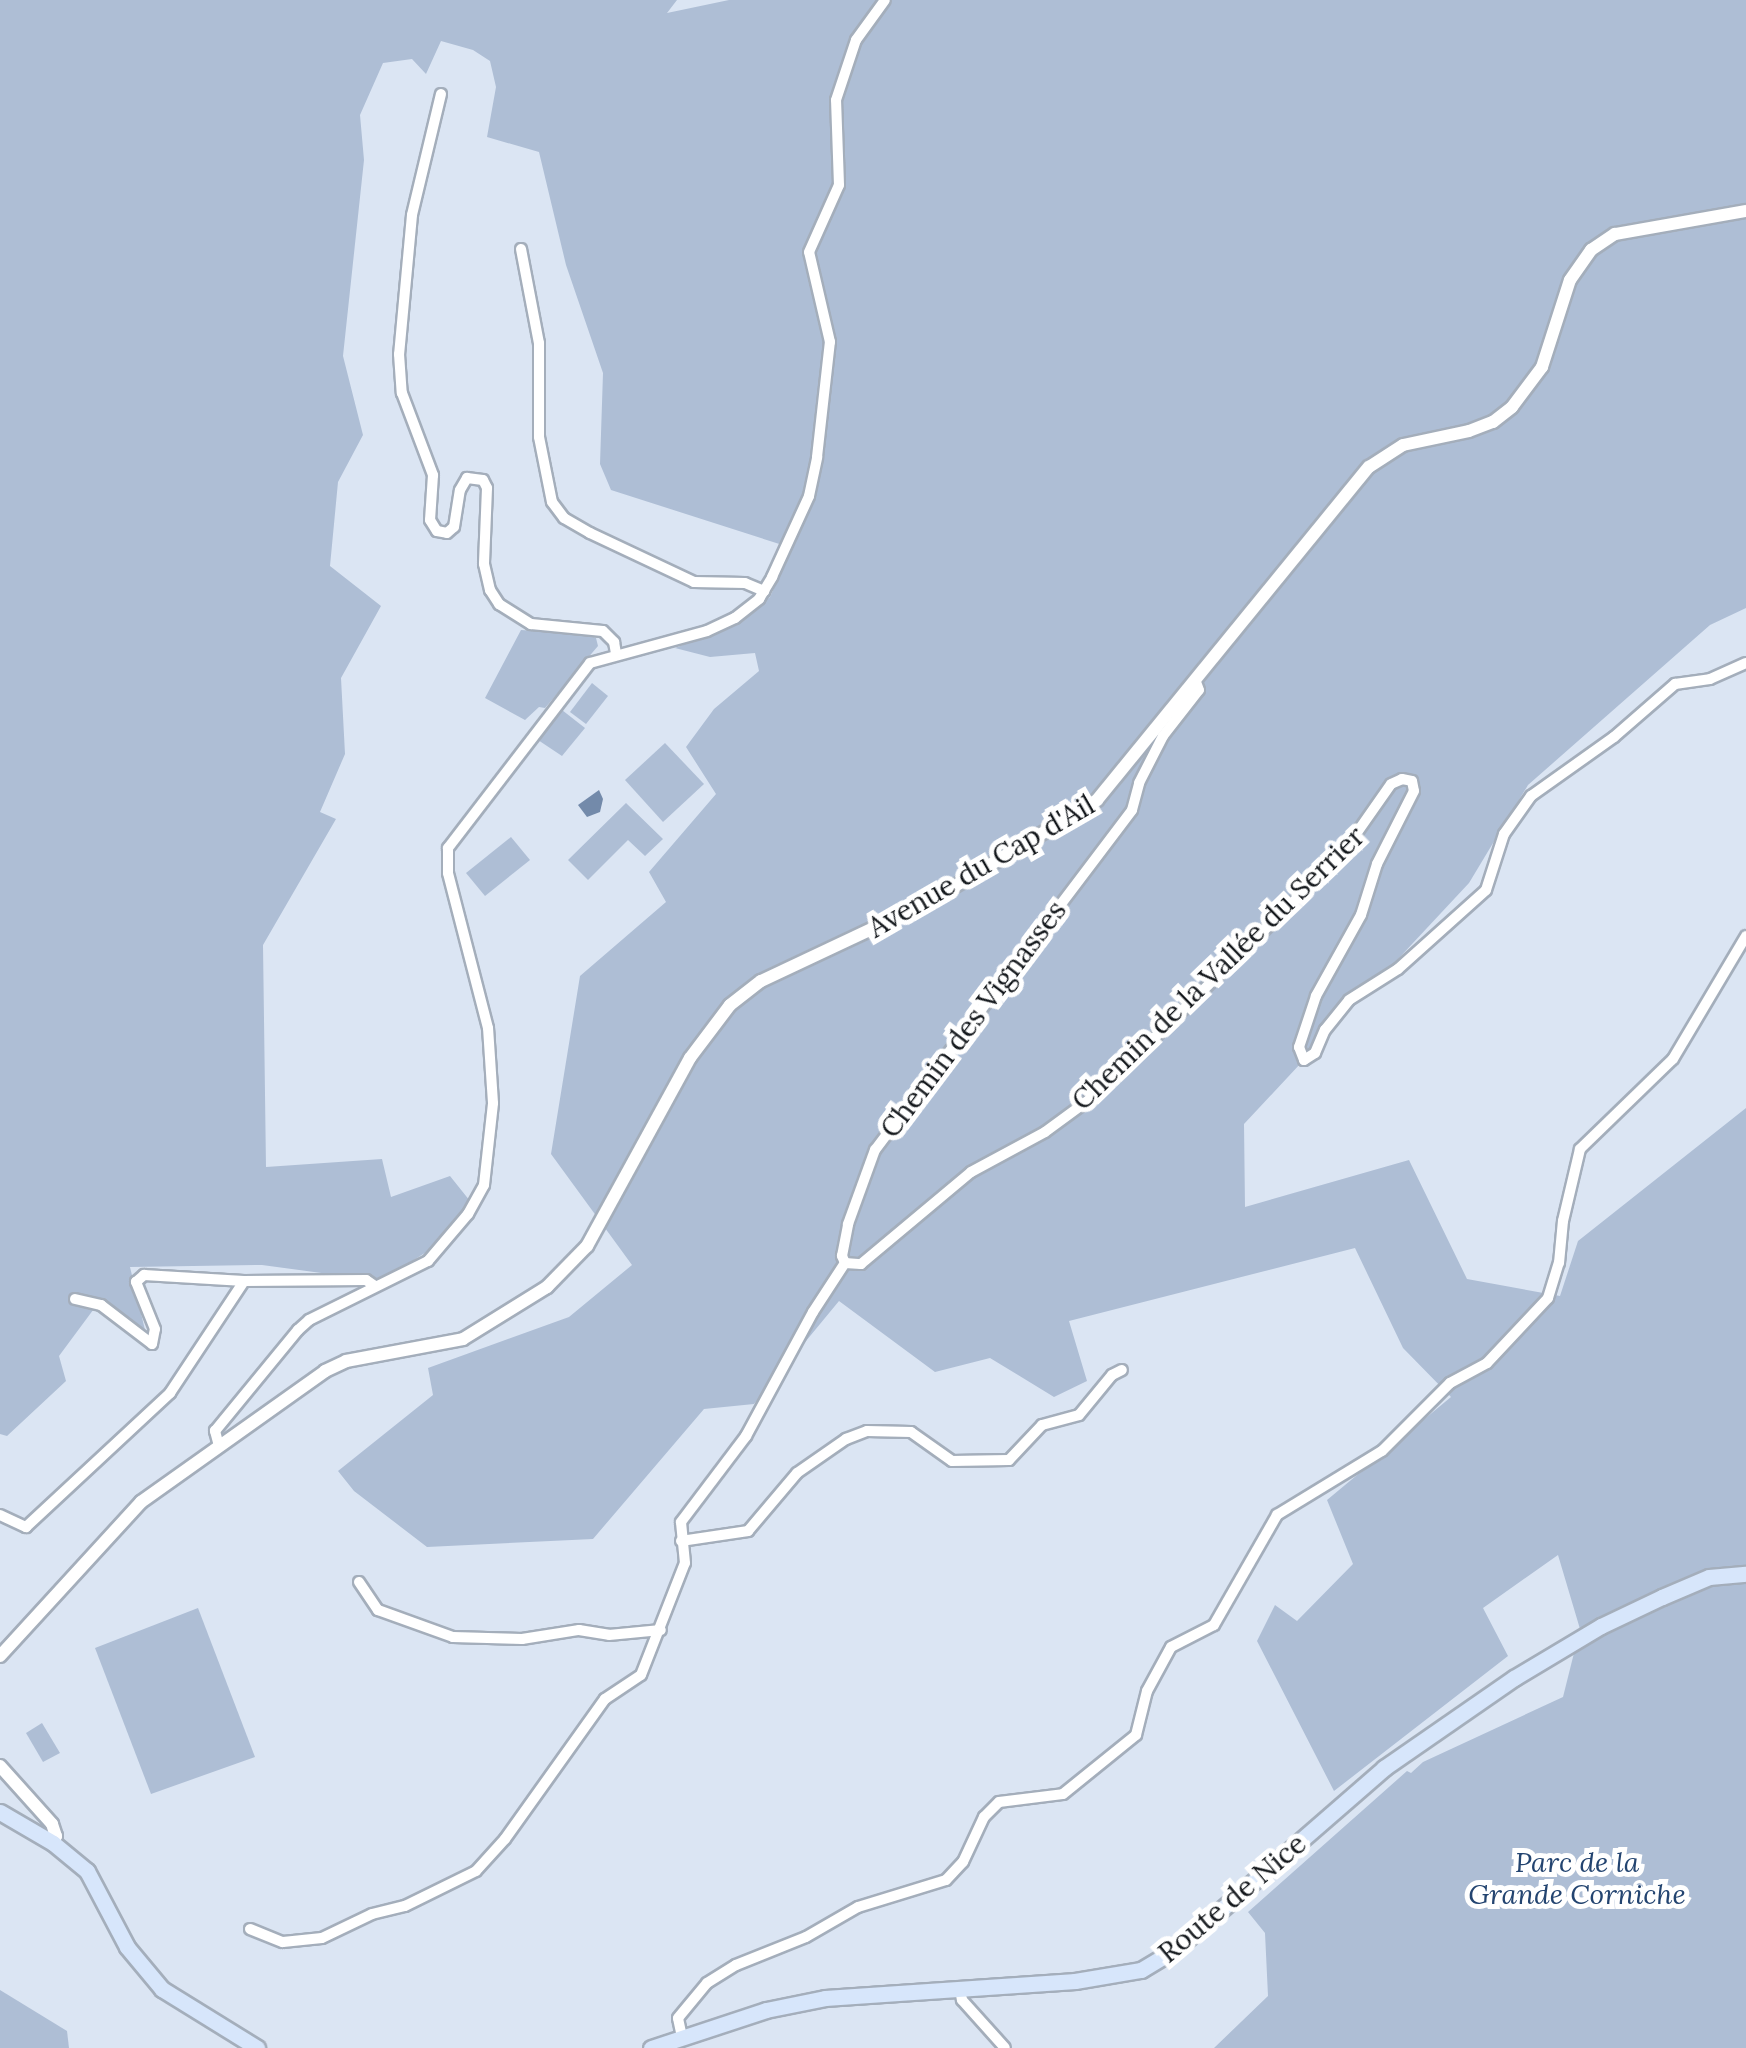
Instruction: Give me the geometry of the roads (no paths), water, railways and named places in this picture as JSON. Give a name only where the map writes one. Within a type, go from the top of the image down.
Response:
[{"type":"main road","name":"Route de Nice","points":[[651,2048],[766,2010],[825,1998],[1111,1978],[1155,1963],[1384,1768],[1514,1678],[1601,1626],[1708,1576],[1746,1574]]},
{"type":"main road","points":[[0,1812],[54,1843],[94,1878],[127,1947],[170,1995],[257,2048]]},
{"type":"street","points":[[218,1446],[216,1432],[298,1330],[309,1320],[428,1260],[480,1194],[490,1158],[493,1104],[488,1028],[448,873],[448,848],[590,664],[616,653],[707,631],[736,618],[764,590],[808,496],[817,457],[830,342],[808,252],[839,185],[836,100],[856,40],[885,0]]},
{"type":"street","points":[[441,94],[412,215],[400,354],[408,414],[433,475],[430,520],[437,531],[447,533],[454,527],[460,490],[467,478],[483,480],[487,488],[484,564],[490,590],[499,604],[531,624],[603,631],[614,642],[616,653]]},
{"type":"street","name":"Avenue du Cap d'Ail","points":[[0,1656],[141,1502],[336,1364],[462,1339],[528,1302],[586,1246],[681,1072],[730,1005],[760,981],[927,903],[1097,800],[1123,773],[1149,734],[1196,682],[1368,467],[1403,445],[1494,422],[1512,407],[1542,367],[1570,280],[1591,250],[1616,234],[1746,211]]},
{"type":"street","points":[[521,249],[539,343],[538,438],[552,502],[564,518],[590,533],[694,582],[716,586],[745,582],[764,590]]},
{"type":"street","name":"Chemin de la Vallée du Serrier","points":[[846,1263],[860,1264],[971,1172],[1046,1132],[1098,1093],[1342,854],[1391,784],[1402,779],[1412,781],[1414,791],[1377,864],[1361,915],[1316,996],[1299,1047],[1304,1060],[1315,1053],[1325,1030],[1349,1000],[1398,970],[1486,890],[1504,834],[1531,796],[1614,737],[1675,684],[1710,679],[1746,663]]},
{"type":"street","name":"Chemin des Vignasses","points":[[250,1929],[283,1942],[322,1938],[372,1914],[405,1906],[476,1871],[506,1840],[604,1700],[641,1675],[685,1563],[681,1522],[690,1505],[746,1436],[813,1312],[846,1263],[842,1256],[848,1224],[875,1150],[1132,810],[1139,783],[1164,736],[1199,690],[1196,682]]},
{"type":"street","points":[[1123,773],[1139,783]]},
{"type":"street","points":[[682,2036],[678,2018],[707,1983],[736,1965],[806,1937],[858,1907],[946,1880],[964,1862],[984,1816],[999,1802],[1063,1794],[1136,1735],[1147,1691],[1172,1647],[1214,1626],[1277,1514],[1382,1450],[1450,1383],[1487,1363],[1553,1290],[1573,1168],[1580,1149],[1673,1059],[1746,936]]},
{"type":"street","points":[[75,1299],[100,1305],[152,1344],[155,1329],[138,1276],[244,1281],[366,1280],[376,1286]]},
{"type":"street","points":[[0,1515],[26,1526],[170,1393],[244,1281]]},
{"type":"street","points":[[681,1542],[748,1531],[798,1473],[846,1439],[867,1432],[910,1432],[952,1461],[1005,1462],[1042,1424],[1080,1416],[1112,1375],[1122,1370]]},
{"type":"street","points":[[358,1582],[378,1610],[453,1637],[522,1638],[579,1630],[608,1635],[661,1630]]},
{"type":"street","points":[[0,1766],[52,1824],[54,1843]]},
{"type":"street","points":[[960,1989],[962,2000],[1005,2048]]},
{"type":"park label","name":"Parc de la Grande Corniche","points":[[1577,1878]]}]
